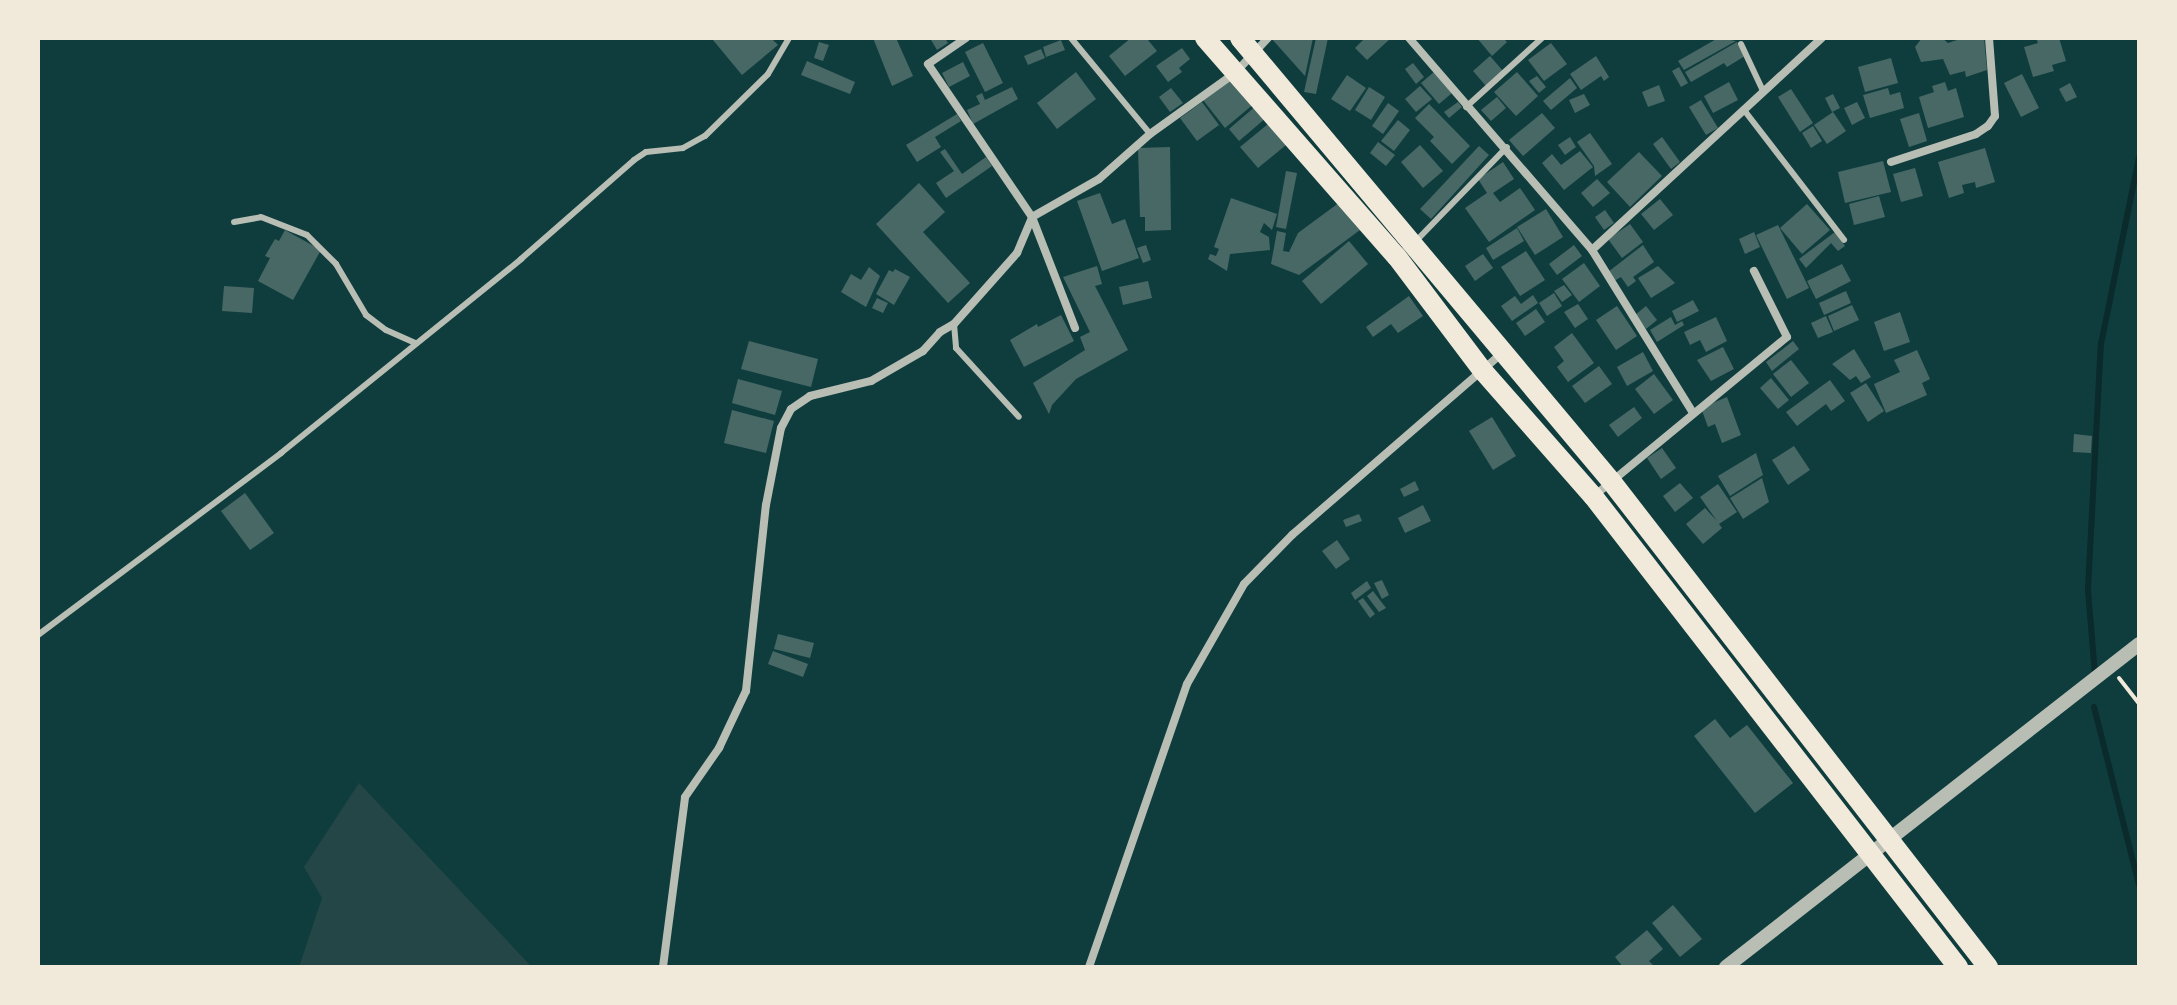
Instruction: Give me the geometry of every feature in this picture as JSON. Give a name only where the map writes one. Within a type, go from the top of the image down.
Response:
[{"type":"main road","points":[[1205,38],[1502,353],[1611,481],[1988,967]]},
{"type":"main road","points":[[1240,38],[1405,250],[1483,371],[1593,496],[1958,967]]},
{"type":"street","points":[[966,38],[928,64],[1032,217],[1075,328]]},
{"type":"street","points":[[663,967],[685,797],[719,748],[746,691],[766,505],[781,428],[799,400],[871,381],[923,351],[940,332],[954,324],[1017,253],[1032,217],[1099,179],[1150,134],[1235,73],[1268,38]]},
{"type":"street","points":[[1409,38],[1466,107],[1507,147],[1592,250],[1693,413]]},
{"type":"street","points":[[1592,250],[1822,38]]},
{"type":"street","points":[[1891,162],[1976,134],[1988,126],[1995,116],[1989,38]]},
{"type":"street","points":[[1593,496],[1787,337],[1754,271]]},
{"type":"street","points":[[1089,967],[1187,684],[1244,584],[1292,535],[1502,353]]},
{"type":"street","points":[[1726,967],[1873,856],[2139,644]]},
{"type":"lane","points":[[38,635],[281,453],[521,259],[634,160],[646,152],[683,148],[705,136],[768,74],[789,38]]},
{"type":"lane","points":[[1071,38],[1150,134]]},
{"type":"lane","points":[[1466,107],[1542,38]]},
{"type":"lane","points":[[1741,44],[1763,91]]},
{"type":"lane","points":[[1744,110],[1844,240]]},
{"type":"lane","points":[[1405,250],[1507,147]]},
{"type":"lane","points":[[234,222],[261,217],[307,235],[336,264],[366,315],[386,330],[415,343]]},
{"type":"lane","points":[[954,324],[956,348],[1019,417]]},
{"type":"path","points":[[2110,667],[2139,704]]},
{"type":"shaded area","points":[[359,783],[532,967],[299,967],[322,898],[304,867]]},
{"type":"building","points":[[771,38],[778,45],[742,75],[713,40]]},
{"type":"building","points":[[873,38],[896,38],[913,76],[892,86]]},
{"type":"building","points":[[930,38],[945,38],[948,43],[937,50]]},
{"type":"building","points":[[1131,38],[1151,38],[1148,40],[1157,51],[1125,76],[1109,56]]},
{"type":"building","points":[[1271,38],[1313,38],[1305,76]]},
{"type":"building","points":[[1316,38],[1328,38],[1316,94],[1304,92]]},
{"type":"building","points":[[1365,38],[1391,38],[1367,60],[1355,48]]},
{"type":"building","points":[[1477,38],[1503,38],[1507,42],[1492,56]]},
{"type":"building","points":[[1718,38],[1736,41],[1684,70],[1678,61]]},
{"type":"building","points":[[1922,38],[1942,38],[1948,43],[1963,38],[1984,38],[1987,70],[1966,77],[1965,71],[1950,75],[1943,59],[1921,62],[1915,47]]},
{"type":"building","points":[[2036,38],[2059,38],[2066,61],[2052,65],[2054,71],[2033,77],[2024,47],[2038,43]]},
{"type":"building","points":[[1061,40],[1065,50],[1046,57],[1043,47]]},
{"type":"building","points":[[819,42],[829,45],[823,61],[814,58]]},
{"type":"building","points":[[1737,42],[1745,56],[1727,67],[1724,63],[1691,82],[1685,72]]},
{"type":"building","points":[[983,43],[1003,83],[985,92],[965,52]]},
{"type":"building","points":[[1551,43],[1567,64],[1544,81],[1528,60]]},
{"type":"building","points":[[1182,48],[1190,59],[1179,68],[1182,72],[1168,82],[1156,66]]},
{"type":"building","points":[[1041,49],[1045,58],[1028,65],[1024,56]]},
{"type":"building","points":[[1490,56],[1503,71],[1486,86],[1473,71]]},
{"type":"building","points":[[1596,56],[1609,77],[1604,81],[1601,76],[1581,90],[1570,74]]},
{"type":"building","points":[[1891,58],[1898,83],[1865,92],[1858,67]]},
{"type":"building","points":[[807,61],[855,82],[850,94],[801,75]]},
{"type":"building","points":[[963,62],[970,76],[949,87],[942,73]]},
{"type":"building","points":[[1413,63],[1424,77],[1416,84],[1405,69]]},
{"type":"building","points":[[1679,67],[1688,83],[1681,87],[1672,71]]},
{"type":"building","points":[[1076,72],[1096,99],[1057,129],[1037,103]]},
{"type":"building","points":[[1434,72],[1452,93],[1439,104],[1421,83]]},
{"type":"building","points":[[1517,72],[1538,96],[1516,116],[1494,92]]},
{"type":"building","points":[[2022,74],[2039,108],[2021,117],[2004,83]]},
{"type":"building","points":[[1233,75],[1255,103],[1225,128],[1203,100]]},
{"type":"building","points":[[1347,75],[1366,88],[1350,111],[1331,99]]},
{"type":"building","points":[[1537,76],[1546,87],[1539,93],[1529,81]]},
{"type":"building","points":[[1570,78],[1577,88],[1551,110],[1543,101]]},
{"type":"building","points":[[1729,82],[1738,100],[1713,113],[1704,96]]},
{"type":"building","points":[[1945,82],[1948,91],[1956,88],[1964,117],[1928,128],[1919,97],[1934,92],[1932,86]]},
{"type":"building","points":[[2070,83],[2077,97],[2066,102],[2059,89]]},
{"type":"building","points":[[1659,85],[1665,101],[1648,107],[1642,92]]},
{"type":"building","points":[[1420,86],[1432,99],[1416,112],[1405,99]]},
{"type":"building","points":[[1012,87],[1018,99],[973,124],[967,110],[980,104],[976,96],[982,93],[985,100]]},
{"type":"building","points":[[1369,87],[1385,97],[1371,120],[1355,110]]},
{"type":"building","points":[[1171,88],[1183,103],[1170,112],[1159,97]]},
{"type":"building","points":[[1888,88],[1890,95],[1900,92],[1904,108],[1870,118],[1863,95]]},
{"type":"building","points":[[1791,89],[1813,123],[1800,132],[1778,97]]},
{"type":"building","points":[[1584,94],[1590,105],[1575,113],[1569,100]]},
{"type":"building","points":[[1833,94],[1840,108],[1832,112],[1825,98]]},
{"type":"building","points":[[1497,97],[1506,108],[1491,121],[1481,110]]},
{"type":"building","points":[[1701,100],[1718,128],[1706,135],[1689,107]]},
{"type":"building","points":[[1202,102],[1219,125],[1197,141],[1180,118]]},
{"type":"building","points":[[1458,102],[1462,107],[1449,118],[1444,112]]},
{"type":"building","points":[[1857,102],[1865,118],[1852,125],[1844,108]]},
{"type":"building","points":[[1388,103],[1399,111],[1383,134],[1372,126]]},
{"type":"building","points":[[1429,104],[1470,146],[1452,164],[1430,141],[1434,137],[1415,118]]},
{"type":"building","points":[[1257,105],[1267,117],[1239,141],[1229,129]]},
{"type":"building","points":[[1833,112],[1846,131],[1827,144],[1814,125]]},
{"type":"building","points":[[1542,113],[1555,128],[1523,156],[1509,140]]},
{"type":"building","points":[[1919,113],[1927,141],[1909,147],[1900,119]]},
{"type":"building","points":[[957,114],[961,121],[935,137],[941,147],[917,162],[906,145]]},
{"type":"building","points":[[1398,120],[1410,130],[1394,151],[1381,141]]},
{"type":"building","points":[[1268,124],[1286,145],[1258,168],[1240,147]]},
{"type":"building","points":[[1813,126],[1822,141],[1811,148],[1802,133]]},
{"type":"building","points":[[1590,133],[1612,164],[1595,176],[1594,166],[1577,142]]},
{"type":"building","points":[[1570,137],[1576,147],[1565,155],[1558,145]]},
{"type":"building","points":[[1662,137],[1680,162],[1671,169],[1653,144]]},
{"type":"building","points":[[1378,142],[1395,155],[1386,166],[1370,153]]},
{"type":"building","points":[[1420,145],[1443,171],[1423,188],[1401,162]]},
{"type":"building","points":[[1479,146],[1489,155],[1431,219],[1420,209]]},
{"type":"building","points":[[1170,147],[1171,230],[1145,231],[1145,217],[1140,217],[1138,148]]},
{"type":"building","points":[[1985,148],[1995,182],[1976,188],[1975,182],[1962,185],[1964,193],[1949,198],[1938,162]]},
{"type":"building","points":[[945,149],[962,174],[986,157],[992,166],[946,198],[936,183],[954,171],[940,152]]},
{"type":"building","points":[[1580,151],[1593,167],[1564,190],[1542,163],[1552,154],[1561,165]]},
{"type":"building","points":[[1639,152],[1662,176],[1630,207],[1607,182]]},
{"type":"building","points":[[1883,161],[1891,192],[1845,203],[1838,172]]},
{"type":"building","points":[[1503,162],[1514,179],[1493,193],[1500,202],[1520,188],[1535,210],[1489,242],[1465,208],[1487,193],[1478,179]]},
{"type":"building","points":[[1915,168],[1923,196],[1901,202],[1893,174]]},
{"type":"building","points":[[1286,171],[1297,173],[1286,229],[1276,227]]},
{"type":"building","points":[[1597,179],[1610,193],[1593,207],[1581,193]]},
{"type":"building","points":[[919,183],[945,212],[923,232],[970,283],[948,303],[876,224]]},
{"type":"building","points":[[1100,193],[1112,224],[1125,219],[1139,258],[1102,271],[1077,201]]},
{"type":"building","points":[[1879,196],[1885,217],[1854,225],[1849,204]]},
{"type":"building","points":[[1231,198],[1277,214],[1272,230],[1264,223],[1260,232],[1269,237],[1270,250],[1230,254],[1227,271],[1208,259],[1210,254],[1216,256],[1219,249],[1214,247]]},
{"type":"building","points":[[1660,199],[1673,215],[1654,230],[1641,214]]},
{"type":"building","points":[[1340,202],[1360,230],[1299,275],[1271,264],[1277,231],[1286,233],[1283,251],[1289,252],[1298,233]]},
{"type":"building","points":[[1807,204],[1830,230],[1802,254],[1780,228]]},
{"type":"building","points":[[1546,209],[1563,237],[1535,255],[1517,227]]},
{"type":"building","points":[[1605,210],[1614,223],[1604,230],[1595,217]]},
{"type":"building","points":[[1630,224],[1643,242],[1622,258],[1608,239]]},
{"type":"building","points":[[1778,225],[1809,288],[1787,299],[1756,235]]},
{"type":"building","points":[[1517,228],[1524,241],[1493,260],[1486,248]]},
{"type":"building","points":[[285,230],[321,250],[293,300],[258,281],[270,258],[265,256],[275,239],[279,241]]},
{"type":"building","points":[[1754,232],[1760,247],[1745,254],[1739,239]]},
{"type":"building","points":[[1835,232],[1845,246],[1838,251],[1831,243],[1806,268],[1799,259]]},
{"type":"building","points":[[1349,241],[1368,264],[1321,304],[1302,281]]},
{"type":"building","points":[[1146,245],[1151,260],[1143,263],[1137,248]]},
{"type":"building","points":[[1574,245],[1582,256],[1557,275],[1549,264]]},
{"type":"building","points":[[1643,245],[1654,262],[1633,277],[1636,281],[1628,287],[1621,277],[1614,281],[1608,272]]},
{"type":"building","points":[[1526,251],[1545,280],[1520,296],[1501,267]]},
{"type":"building","points":[[1483,254],[1493,268],[1475,281],[1465,266]]},
{"type":"building","points":[[1584,263],[1600,286],[1579,302],[1562,279]]},
{"type":"building","points":[[1842,264],[1851,281],[1816,299],[1807,281]]},
{"type":"building","points":[[1097,266],[1102,284],[1095,286],[1128,350],[1076,379],[1052,405],[1049,414],[1033,383],[1085,350],[1080,337],[1090,332],[1063,277]]},
{"type":"building","points":[[1658,266],[1675,283],[1651,298],[1638,278]]},
{"type":"building","points":[[869,267],[880,276],[866,307],[841,292],[851,274],[861,280]]},
{"type":"building","points":[[895,269],[910,277],[894,305],[876,294],[889,270],[893,272]]},
{"type":"building","points":[[1148,281],[1152,298],[1123,305],[1119,287]]},
{"type":"building","points":[[1564,285],[1572,295],[1562,302],[1554,291]]},
{"type":"building","points":[[224,286],[254,288],[252,313],[222,311]]},
{"type":"building","points":[[1846,291],[1851,303],[1824,315],[1819,303]]},
{"type":"building","points":[[1554,293],[1562,306],[1547,316],[1539,303]]},
{"type":"building","points":[[1533,295],[1538,303],[1512,321],[1501,306],[1515,296],[1521,304]]},
{"type":"building","points":[[1409,296],[1423,316],[1398,333],[1391,324],[1373,337],[1366,327]]},
{"type":"building","points":[[877,298],[888,303],[883,313],[872,308]]},
{"type":"building","points":[[1693,300],[1699,311],[1677,322],[1672,311]]},
{"type":"building","points":[[1578,304],[1588,319],[1575,328],[1564,312]]},
{"type":"building","points":[[1852,305],[1859,320],[1834,331],[1828,316]]},
{"type":"building","points":[[1617,306],[1637,336],[1616,350],[1596,320]]},
{"type":"building","points":[[1646,306],[1657,320],[1646,329],[1635,315]]},
{"type":"building","points":[[1536,309],[1545,322],[1525,336],[1516,323]]},
{"type":"building","points":[[1900,312],[1910,342],[1884,351],[1874,322]]},
{"type":"building","points":[[1061,315],[1074,341],[1024,367],[1010,340],[1037,324],[1038,327]]},
{"type":"building","points":[[1826,316],[1833,332],[1818,338],[1811,323]]},
{"type":"building","points":[[1671,317],[1675,325],[1682,321],[1684,325],[1657,342],[1650,330]]},
{"type":"building","points":[[1716,317],[1727,341],[1706,352],[1700,340],[1690,345],[1684,332]]},
{"type":"building","points":[[1572,333],[1594,363],[1568,382],[1557,367],[1564,361],[1554,347]]},
{"type":"building","points":[[749,341],[818,359],[811,387],[741,369]]},
{"type":"building","points":[[1793,341],[1799,349],[1772,371],[1766,362]]},
{"type":"building","points":[[1723,347],[1734,369],[1711,381],[1697,360]]},
{"type":"building","points":[[1854,349],[1871,377],[1861,383],[1856,376],[1850,380],[1832,364]]},
{"type":"building","points":[[1917,350],[1930,379],[1922,383],[1927,395],[1886,413],[1874,384],[1900,372],[1894,360]]},
{"type":"building","points":[[1643,352],[1653,371],[1627,386],[1617,367]]},
{"type":"building","points":[[1791,360],[1809,383],[1791,397],[1773,374]]},
{"type":"building","points":[[1599,366],[1612,384],[1585,403],[1572,386]]},
{"type":"building","points":[[1654,374],[1673,400],[1654,414],[1635,389]]},
{"type":"building","points":[[1771,378],[1789,400],[1778,409],[1760,388]]},
{"type":"building","points":[[738,379],[782,391],[775,415],[732,403]]},
{"type":"building","points":[[1830,380],[1845,401],[1831,411],[1826,404],[1797,426],[1786,412]]},
{"type":"building","points":[[1866,383],[1884,411],[1868,422],[1850,393]]},
{"type":"building","points":[[1727,397],[1741,435],[1722,443],[1715,424],[1708,427],[1701,408]]},
{"type":"building","points":[[1634,407],[1642,418],[1618,437],[1609,425]]},
{"type":"building","points":[[732,410],[774,421],[766,453],[724,443]]},
{"type":"building","points":[[1492,417],[1516,456],[1493,470],[1469,431]]},
{"type":"building","points":[[2074,434],[2092,436],[2091,453],[2073,452]]},
{"type":"building","points":[[1794,446],[1810,470],[1788,485],[1772,460]]},
{"type":"building","points":[[1662,448],[1676,468],[1661,479],[1647,458]]},
{"type":"building","points":[[1756,453],[1763,475],[1730,496],[1718,476]]},
{"type":"building","points":[[1762,478],[1769,502],[1743,519],[1730,498]]},
{"type":"building","points":[[1415,481],[1419,490],[1404,497],[1400,489]]},
{"type":"building","points":[[1680,483],[1693,498],[1675,512],[1663,496]]},
{"type":"building","points":[[1718,484],[1737,512],[1719,524],[1722,528],[1703,544],[1686,524],[1705,508],[1717,521],[1700,497]]},
{"type":"building","points":[[245,493],[274,533],[250,550],[221,511]]},
{"type":"building","points":[[1423,505],[1431,521],[1405,533],[1398,518]]},
{"type":"building","points":[[1359,514],[1362,521],[1346,527],[1343,520]]},
{"type":"building","points":[[1337,540],[1350,559],[1336,569],[1322,551]]},
{"type":"building","points":[[1382,580],[1389,595],[1382,599],[1374,583]]},
{"type":"building","points":[[1367,581],[1371,588],[1355,600],[1351,593]]},
{"type":"building","points":[[1373,591],[1386,608],[1379,612],[1367,596]]},
{"type":"building","points":[[1363,598],[1375,614],[1370,618],[1358,601]]},
{"type":"building","points":[[778,634],[814,643],[810,658],[774,649]]},
{"type":"building","points":[[773,651],[808,664],[803,677],[768,664]]},
{"type":"building","points":[[1715,719],[1730,738],[1747,725],[1793,783],[1755,813],[1694,736]]},
{"type":"building","points":[[1673,905],[1702,939],[1680,957],[1652,923]]},
{"type":"building","points":[[1647,930],[1663,949],[1649,961],[1655,967],[1623,967],[1615,957]]},
{"type":"waterway","points":[[2095,675],[2088,589],[2101,344],[2139,158]]},
{"type":"waterway","points":[[2094,707],[2139,885]]}]
